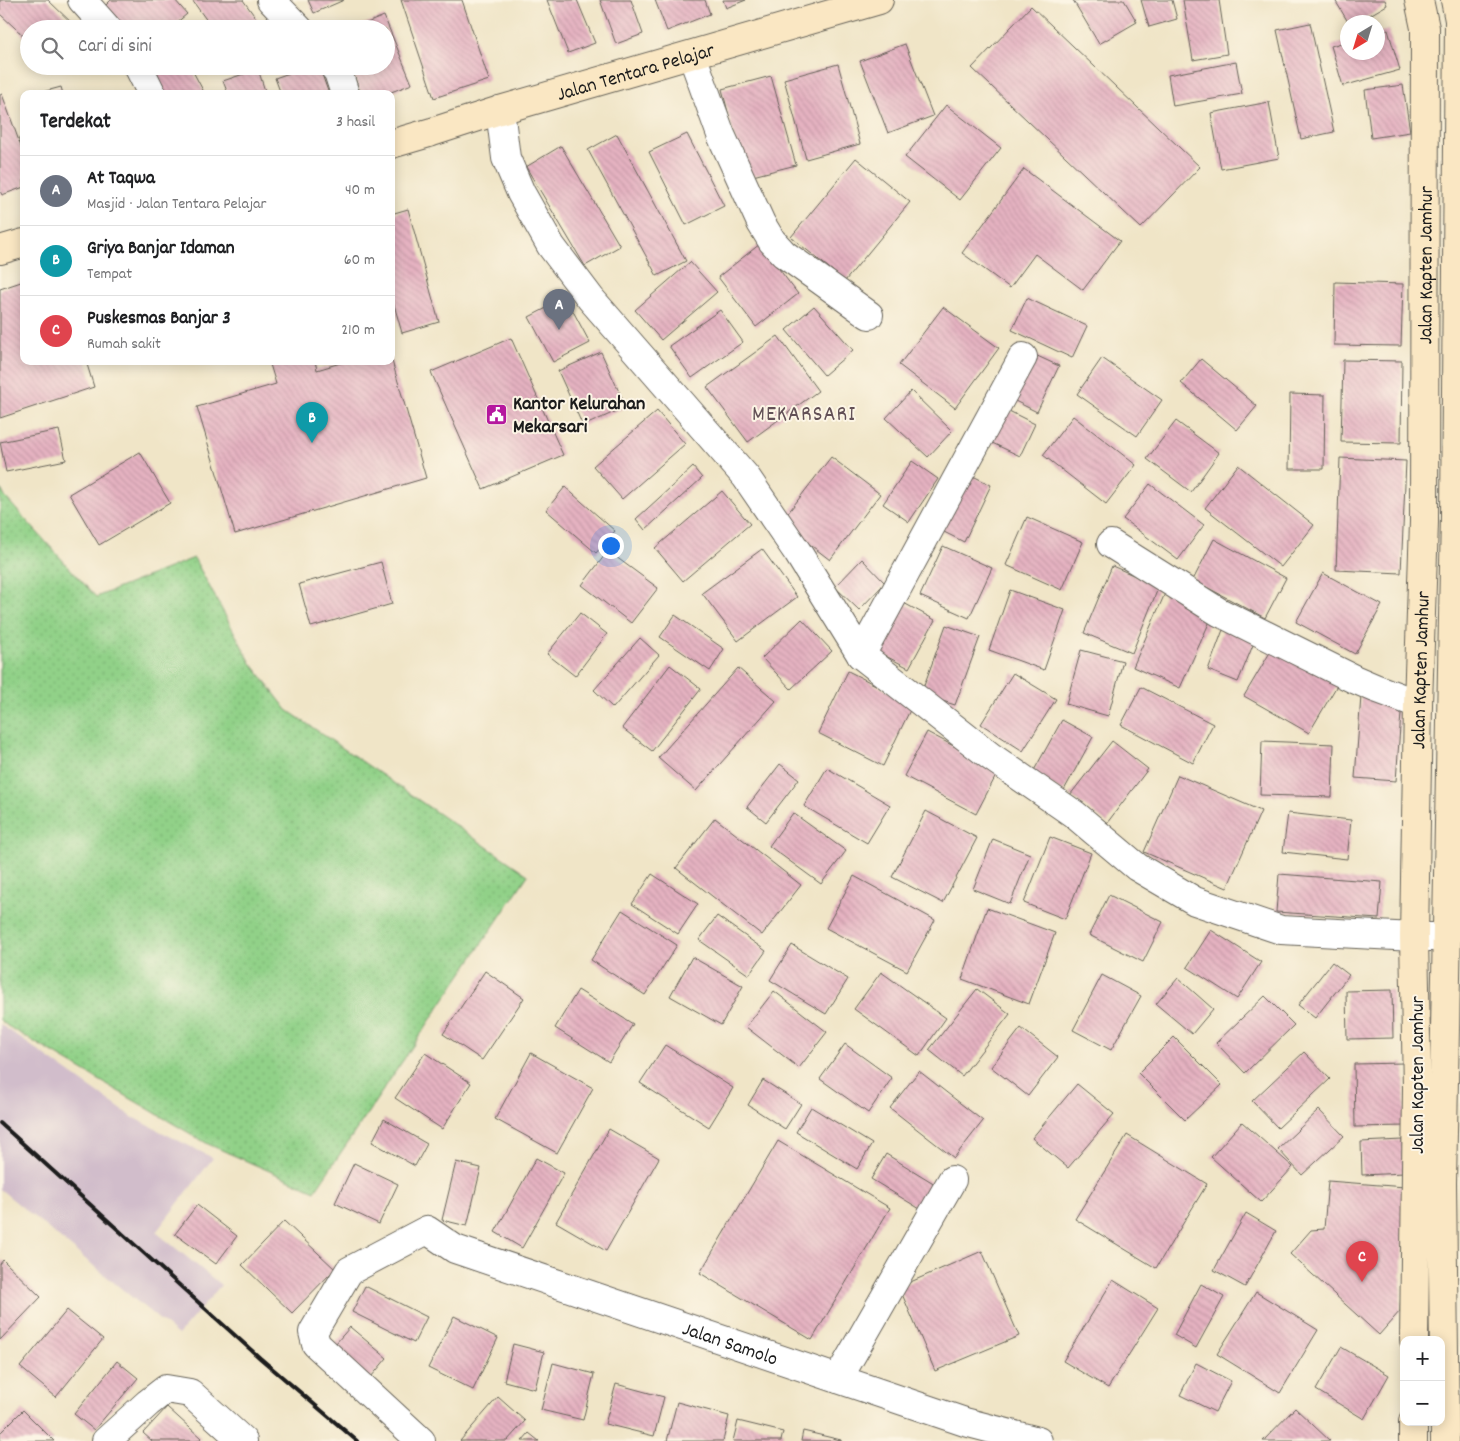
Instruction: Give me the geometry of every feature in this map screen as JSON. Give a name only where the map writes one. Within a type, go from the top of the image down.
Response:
[{"type":"street","points":[[82,0],[100,20]]},
{"type":"street","points":[[271,0],[290,20]]},
{"type":"street","name":"Jalan Tentara Pelajar","points":[[395,143],[500,110],[879,0]]},
{"type":"street","name":"Jalan Kapten Jamhur","points":[[1414,1336],[1417,1088],[1414,937],[1418,704],[1424,522],[1425,28],[1418,0]]},
{"type":"street","name":"Jalan Kapten Jamhur","points":[[1445,1441],[1442,1183],[1453,994],[1447,937],[1456,688],[1460,19],[1456,0]]},
{"type":"street","points":[[692,55],[721,135],[761,223],[772,241],[784,254],[869,315]]},
{"type":"street","points":[[142,75],[150,90]]},
{"type":"street","points":[[339,75],[344,90]]},
{"type":"street","points":[[500,110],[506,158],[521,193],[551,246],[591,299],[746,477],[798,553],[861,655],[990,756],[1074,814],[1137,867],[1195,901],[1281,930],[1447,937]]},
{"type":"street","points":[[0,250],[20,244]]},
{"type":"street","points":[[861,655],[1023,357]]},
{"type":"street","points":[[1424,438],[1456,438]]},
{"type":"street","points":[[1112,544],[1219,612],[1354,679],[1418,704]]},
{"type":"street","points":[[838,1379],[952,1180]]},
{"type":"street","name":"Jalan Samolo","points":[[421,1441],[316,1344],[313,1332],[349,1272],[427,1230],[455,1249],[965,1422],[1038,1441]]},
{"type":"street","points":[[106,1441],[166,1389],[190,1393],[243,1441]]},
{"type":"street","points":[[1413,1426],[1413,1441]]},
{"type":"shaded area","points":[[0,1024],[132,1117],[213,1158],[156,1232],[221,1285],[178,1335],[0,1189]]},
{"type":"green space","points":[[0,487],[5,497],[96,597],[194,558],[251,663],[287,710],[528,875],[315,1191],[208,1144],[0,1020]]},
{"type":"building","points":[[0,0],[48,0],[69,20],[20,20],[20,33],[0,14]]},
{"type":"building","points":[[111,0],[175,0],[187,14],[180,20],[116,20],[105,6]]},
{"type":"building","points":[[192,0],[243,0],[257,20],[206,20]]},
{"type":"building","points":[[308,0],[344,0],[314,13]]},
{"type":"building","points":[[401,0],[462,0],[489,80],[434,98]]},
{"type":"building","points":[[547,0],[577,0],[595,43],[568,53]]},
{"type":"building","points":[[600,0],[631,0],[643,34],[616,44]]},
{"type":"building","points":[[655,0],[705,0],[710,14],[667,31]]},
{"type":"building","points":[[723,0],[746,0],[726,8]]},
{"type":"building","points":[[1073,0],[1124,0],[1137,22],[1099,44]]},
{"type":"building","points":[[1141,0],[1172,0],[1177,19],[1149,27]]},
{"type":"building","points":[[1183,0],[1219,0],[1227,54],[1193,60]]},
{"type":"building","points":[[1335,0],[1385,0],[1387,5],[1370,15],[1344,15]]},
{"type":"building","points":[[1031,6],[1200,167],[1141,228],[972,68]]},
{"type":"building","points":[[384,16],[386,20],[374,20]]},
{"type":"building","points":[[1310,23],[1334,132],[1301,139],[1277,30]]},
{"type":"building","points":[[1388,30],[1400,70],[1343,86],[1331,46],[1340,43],[1340,60],[1385,60],[1385,31]]},
{"type":"building","points":[[395,43],[412,84],[395,91],[359,90],[354,75],[395,75]]},
{"type":"building","points":[[905,44],[933,116],[888,133],[860,61]]},
{"type":"building","points":[[1236,62],[1242,94],[1173,106],[1168,75]]},
{"type":"building","points":[[838,64],[860,144],[806,159],[784,79]]},
{"type":"building","points":[[154,75],[195,75],[203,90],[162,90]]},
{"type":"building","points":[[240,75],[260,75],[265,90],[226,90],[223,81]]},
{"type":"building","points":[[284,75],[322,75],[328,90],[280,90],[275,78]]},
{"type":"building","points":[[771,76],[796,165],[745,178],[722,89]]},
{"type":"building","points":[[1403,85],[1410,132],[1371,138],[1365,90]]},
{"type":"building","points":[[61,87],[62,90],[50,90]]},
{"type":"building","points":[[2,94],[20,144],[20,188],[2,195],[0,191],[0,95]]},
{"type":"building","points":[[1269,102],[1279,158],[1221,169],[1211,113]]},
{"type":"building","points":[[946,105],[1001,148],[960,200],[905,157]]},
{"type":"building","points":[[617,134],[686,261],[657,276],[588,150]]},
{"type":"building","points":[[687,134],[724,206],[686,225],[649,152]]},
{"type":"building","points":[[561,146],[620,246],[585,266],[526,167]]},
{"type":"building","points":[[856,158],[910,202],[845,281],[791,237]]},
{"type":"building","points":[[1024,169],[1120,241],[1083,290],[1035,254],[1010,288],[962,253]]},
{"type":"building","points":[[408,209],[439,322],[402,333],[395,308],[395,213]]},
{"type":"building","points":[[760,244],[798,294],[756,327],[718,277]]},
{"type":"building","points":[[690,262],[717,292],[661,340],[635,310]]},
{"type":"building","points":[[20,282],[20,365],[87,365],[94,387],[0,418],[0,289]]},
{"type":"building","points":[[1335,282],[1403,284],[1401,346],[1334,345]]},
{"type":"building","points":[[566,298],[590,343],[553,362],[529,317]]},
{"type":"building","points":[[1027,298],[1087,326],[1072,358],[1012,330]]},
{"type":"building","points":[[814,306],[853,350],[824,375],[786,330]]},
{"type":"building","points":[[943,307],[999,348],[955,408],[899,365]]},
{"type":"building","points":[[720,310],[743,342],[692,378],[669,346]]},
{"type":"building","points":[[778,336],[818,391],[748,442],[707,387]]},
{"type":"building","name":"Kantor Kelurahan Mekarsari","points":[[511,338],[563,455],[483,489],[431,372]]},
{"type":"building","points":[[601,352],[626,407],[583,426],[558,371]]},
{"type":"building","points":[[1033,354],[1059,366],[1037,412],[1011,399]]},
{"type":"building","points":[[1102,358],[1162,400],[1137,436],[1077,394]]},
{"type":"building","points":[[1201,359],[1257,406],[1237,430],[1181,383]]},
{"type":"building","points":[[1343,360],[1402,361],[1401,443],[1341,442]]},
{"type":"building","points":[[270,365],[316,365],[317,370],[334,365],[393,365],[426,478],[235,534],[197,407],[276,384]]},
{"type":"building","points":[[911,391],[952,431],[928,457],[886,418]]},
{"type":"building","points":[[1290,394],[1325,395],[1324,469],[1289,469]]},
{"type":"building","points":[[1005,409],[1035,424],[1020,456],[990,442]]},
{"type":"building","points":[[657,411],[685,444],[622,499],[593,466]]},
{"type":"building","points":[[1073,416],[1136,465],[1106,504],[1043,455]]},
{"type":"building","points":[[1176,421],[1219,453],[1191,492],[1147,459]]},
{"type":"building","points":[[59,430],[66,460],[6,472],[0,442]]},
{"type":"building","points":[[140,452],[170,503],[99,545],[69,494]]},
{"type":"building","points":[[831,457],[880,494],[830,560],[781,522]]},
{"type":"building","points":[[1340,458],[1406,461],[1401,573],[1336,570]]},
{"type":"building","points":[[912,461],[938,479],[909,522],[883,504]]},
{"type":"building","points":[[1238,465],[1314,525],[1281,567],[1205,508]]},
{"type":"building","points":[[693,467],[702,478],[645,530],[636,519]]},
{"type":"building","points":[[969,474],[991,485],[964,542],[942,531]]},
{"type":"building","points":[[1150,484],[1204,525],[1178,560],[1123,519]]},
{"type":"building","points":[[565,487],[615,531],[596,553],[546,510]]},
{"type":"building","points":[[722,491],[750,524],[683,581],[655,548]]},
{"type":"building","points":[[1027,517],[1083,542],[1062,590],[1006,565]]},
{"type":"building","points":[[1214,539],[1286,578],[1265,618],[1193,580]]},
{"type":"building","points":[[943,546],[992,568],[969,618],[920,596]]},
{"type":"building","points":[[762,549],[797,597],[738,641],[702,593]]},
{"type":"building","points":[[608,551],[658,588],[631,623],[582,585]]},
{"type":"building","points":[[862,559],[885,583],[859,610],[835,587]]},
{"type":"building","points":[[381,562],[392,604],[311,627],[299,584]]},
{"type":"building","points":[[1112,566],[1159,586],[1132,653],[1084,633]]},
{"type":"building","points":[[1323,573],[1382,605],[1355,654],[1296,622]]},
{"type":"building","points":[[1010,590],[1065,610],[1044,670],[989,650]]},
{"type":"building","points":[[1166,591],[1214,612],[1180,688],[1133,667]]},
{"type":"building","points":[[900,601],[935,620],[909,668],[874,650]]},
{"type":"building","points":[[580,613],[607,634],[575,676],[547,654]]},
{"type":"building","points":[[675,615],[724,649],[710,671],[660,637]]},
{"type":"building","points":[[802,619],[832,651],[791,689],[762,658]]},
{"type":"building","points":[[946,625],[980,637],[955,705],[921,694]]},
{"type":"building","points":[[1224,627],[1255,640],[1238,682],[1208,670]]},
{"type":"building","points":[[640,638],[659,655],[613,708],[594,690]]},
{"type":"building","points":[[1275,644],[1339,682],[1309,733],[1244,696]]},
{"type":"building","points":[[1081,650],[1123,661],[1108,716],[1066,704]]},
{"type":"building","points":[[670,665],[701,689],[652,751],[622,728]]},
{"type":"building","points":[[738,668],[776,701],[696,791],[658,758]]},
{"type":"building","points":[[848,671],[913,704],[883,766],[818,733]]},
{"type":"building","points":[[1013,673],[1056,699],[1023,751],[981,724]]},
{"type":"building","points":[[1141,687],[1213,724],[1193,763],[1121,725]]},
{"type":"building","points":[[1361,696],[1402,700],[1396,781],[1355,778]]},
{"type":"building","points":[[1062,720],[1093,737],[1063,792],[1032,774]]},
{"type":"building","points":[[927,732],[999,770],[976,814],[904,776]]},
{"type":"building","points":[[1112,741],[1148,769],[1107,823],[1070,795]]},
{"type":"building","points":[[1262,741],[1334,744],[1332,797],[1260,795]]},
{"type":"building","points":[[780,764],[799,779],[766,822],[747,807]]},
{"type":"building","points":[[827,768],[890,805],[867,843],[804,806]]},
{"type":"building","points":[[1178,775],[1261,811],[1227,888],[1144,852]]},
{"type":"building","points":[[926,811],[977,838],[943,903],[892,877]]},
{"type":"building","points":[[793,813],[846,851],[821,884],[769,846]]},
{"type":"building","points":[[1288,813],[1351,820],[1347,859],[1283,852]]},
{"type":"building","points":[[715,818],[801,885],[762,935],[676,868]]},
{"type":"building","points":[[1050,837],[1091,853],[1065,919],[1024,903]]},
{"type":"building","points":[[993,839],[1030,854],[1010,904],[973,889]]},
{"type":"building","points":[[652,874],[698,904],[678,934],[632,904]]},
{"type":"building","points":[[1279,874],[1382,882],[1379,919],[1276,912]]},
{"type":"building","points":[[854,876],[935,920],[907,971],[826,928]]},
{"type":"building","points":[[1109,895],[1163,922],[1143,962],[1089,935]]},
{"type":"building","points":[[987,908],[1055,933],[1029,1004],[962,979]]},
{"type":"building","points":[[622,910],[677,945],[645,995],[591,960]]},
{"type":"building","points":[[717,916],[766,951],[749,975],[699,940]]},
{"type":"building","points":[[1211,930],[1261,962],[1237,999],[1187,967]]},
{"type":"building","points":[[792,945],[848,979],[826,1014],[770,980]]},
{"type":"building","points":[[692,957],[743,986],[721,1025],[670,996]]},
{"type":"building","points":[[1332,962],[1349,975],[1315,1018],[1298,1005]]},
{"type":"building","points":[[485,971],[524,998],[482,1060],[443,1034]]},
{"type":"building","points":[[881,972],[946,1018],[919,1056],[854,1009]]},
{"type":"building","points":[[1102,975],[1141,996],[1111,1050],[1073,1030]]},
{"type":"building","points":[[1178,978],[1213,1009],[1192,1034],[1156,1004]]},
{"type":"building","points":[[977,989],[1010,1014],[962,1076],[929,1050]]},
{"type":"building","points":[[578,990],[633,1024],[609,1062],[555,1028]]},
{"type":"building","points":[[1392,990],[1393,1038],[1347,1039],[1346,991]]},
{"type":"building","points":[[774,991],[827,1032],[799,1068],[746,1027]]},
{"type":"building","points":[[1265,996],[1294,1025],[1245,1073],[1216,1043]]},
{"type":"building","points":[[1021,1028],[1058,1057],[1028,1096],[991,1067]]},
{"type":"building","points":[[1174,1037],[1222,1085],[1185,1120],[1138,1073]]},
{"type":"building","points":[[845,1044],[892,1078],[868,1113],[820,1079]]},
{"type":"building","points":[[665,1045],[733,1088],[709,1127],[640,1083]]},
{"type":"building","points":[[1304,1052],[1330,1079],[1278,1128],[1252,1101]]},
{"type":"building","points":[[425,1053],[471,1083],[442,1129],[395,1098]]},
{"type":"building","points":[[531,1053],[593,1088],[557,1153],[495,1119]]},
{"type":"building","points":[[1404,1063],[1405,1126],[1355,1127],[1354,1064]]},
{"type":"building","points":[[919,1071],[983,1121],[954,1158],[890,1108]]},
{"type":"building","points":[[763,1080],[801,1104],[785,1129],[748,1105]]},
{"type":"building","points":[[1077,1084],[1114,1114],[1068,1168],[1032,1138]]},
{"type":"building","points":[[811,1107],[872,1144],[857,1169],[796,1132]]},
{"type":"building","points":[[1319,1110],[1344,1136],[1302,1175],[1278,1149]]},
{"type":"building","points":[[384,1119],[427,1144],[415,1166],[372,1142]]},
{"type":"building","points":[[1242,1122],[1293,1167],[1261,1202],[1211,1157]]},
{"type":"building","points":[[609,1129],[659,1158],[606,1251],[556,1222]]},
{"type":"building","points":[[1127,1135],[1207,1184],[1156,1268],[1075,1219]]},
{"type":"building","points":[[1402,1140],[1404,1173],[1362,1175],[1361,1142]]},
{"type":"building","points":[[778,1141],[890,1208],[812,1340],[700,1273]]},
{"type":"building","points":[[886,1154],[935,1184],[920,1209],[871,1179]]},
{"type":"building","points":[[536,1158],[564,1173],[522,1248],[495,1232]]},
{"type":"building","points":[[456,1162],[481,1168],[467,1226],[442,1220]]},
{"type":"building","points":[[354,1163],[398,1184],[379,1224],[335,1203]]},
{"type":"building","points":[[1328,1181],[1405,1187],[1400,1311],[1379,1335],[1290,1254],[1311,1230],[1324,1229]]},
{"type":"building","points":[[197,1205],[237,1236],[216,1264],[175,1234]]},
{"type":"building","points":[[1246,1213],[1276,1231],[1245,1287],[1214,1270]]},
{"type":"building","points":[[284,1221],[335,1269],[292,1313],[242,1265]]},
{"type":"building","points":[[982,1251],[1019,1336],[935,1371],[899,1287]]},
{"type":"building","points":[[3,1260],[41,1297],[0,1340],[0,1264]]},
{"type":"building","points":[[1113,1280],[1158,1308],[1108,1388],[1063,1361]]},
{"type":"building","points":[[1201,1284],[1224,1297],[1196,1348],[1174,1335]]},
{"type":"building","points":[[365,1286],[427,1317],[414,1343],[352,1312]]},
{"type":"building","points":[[1256,1292],[1318,1330],[1280,1393],[1217,1354]]},
{"type":"building","points":[[67,1310],[103,1339],[56,1397],[20,1367]]},
{"type":"building","points":[[454,1316],[498,1338],[473,1390],[428,1368]]},
{"type":"building","points":[[350,1327],[387,1358],[366,1383],[329,1351]]},
{"type":"building","points":[[513,1344],[544,1352],[535,1389],[504,1381]]},
{"type":"building","points":[[1341,1347],[1389,1375],[1364,1419],[1316,1390]]},
{"type":"building","points":[[117,1361],[138,1378],[94,1430],[74,1414]]},
{"type":"building","points":[[553,1363],[594,1374],[583,1420],[541,1410]]},
{"type":"building","points":[[1196,1363],[1231,1381],[1215,1412],[1180,1395]]},
{"type":"building","points":[[616,1384],[664,1397],[654,1436],[605,1424]]},
{"type":"building","points":[[498,1397],[525,1421],[507,1441],[460,1441]]},
{"type":"building","points":[[677,1402],[729,1416],[723,1441],[667,1441]]},
{"type":"building","points":[[167,1407],[201,1438],[198,1441],[152,1441],[143,1433]]},
{"type":"building","points":[[1295,1408],[1330,1441],[1263,1441]]},
{"type":"building","points":[[23,1410],[54,1441],[0,1441],[0,1433]]},
{"type":"building","points":[[738,1421],[783,1432],[781,1441],[733,1441]]},
{"type":"building","points":[[803,1431],[841,1440],[841,1441],[801,1441]]},
{"type":"building","points":[[529,1433],[539,1441],[522,1441]]},
{"type":"railway","points":[[0,1123],[260,1358],[357,1441]]},
{"type":"place","name":"At Taqwa","points":[[559,330]]},
{"type":"place","name":"Kantor Kelurahan Mekarsari","points":[[497,414]]},
{"type":"place","name":"Griya Banjar Idaman","points":[[312,443]]},
{"type":"place","name":"Puskesmas Banjar 3","points":[[1362,1282]]},
{"type":"district","name":"MEKARSARI","points":[[804,412]]}]
